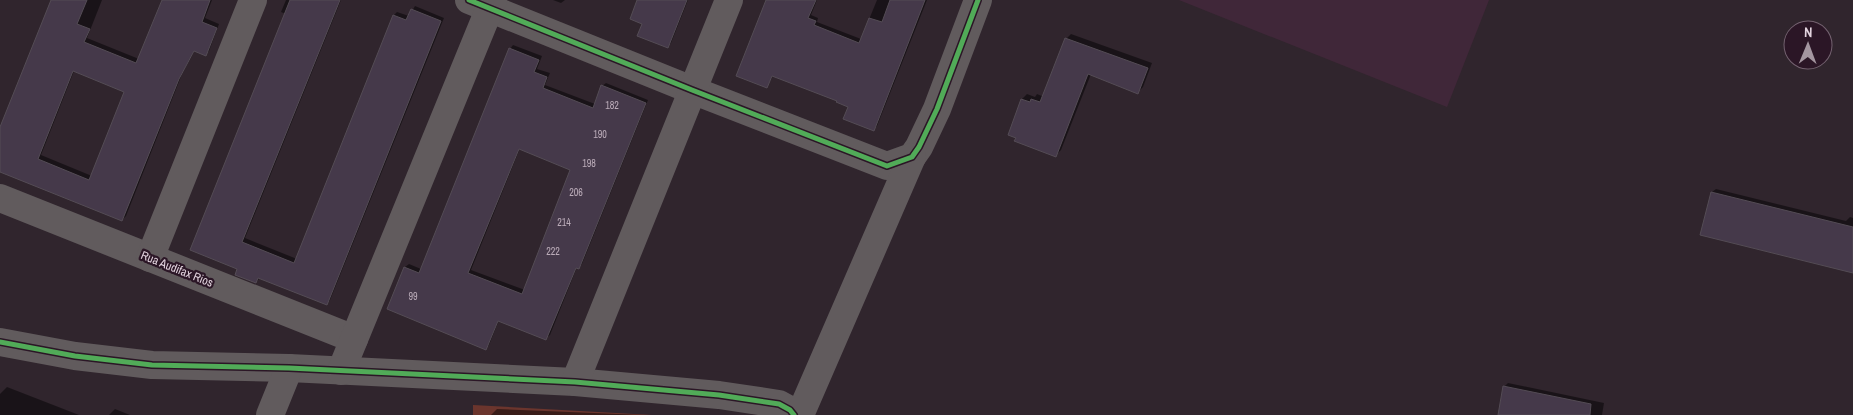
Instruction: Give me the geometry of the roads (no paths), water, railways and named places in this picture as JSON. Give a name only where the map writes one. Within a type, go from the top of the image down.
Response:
[{"type":"street","points":[[150,258],[253,0]]},
{"type":"street","points":[[575,382],[729,0]]},
{"type":"street","points":[[800,415],[912,157],[919,147],[937,109],[978,0]]},
{"type":"street","points":[[340,371],[484,3],[692,90],[887,166],[912,157]]},
{"type":"street","name":"Rua Audifax Rios","points":[[0,198],[354,339]]},
{"type":"street","points":[[0,342],[75,356],[152,365],[289,368],[575,382],[720,395],[779,404],[790,410],[794,415]]},
{"type":"street","points":[[270,415],[289,368]]}]
